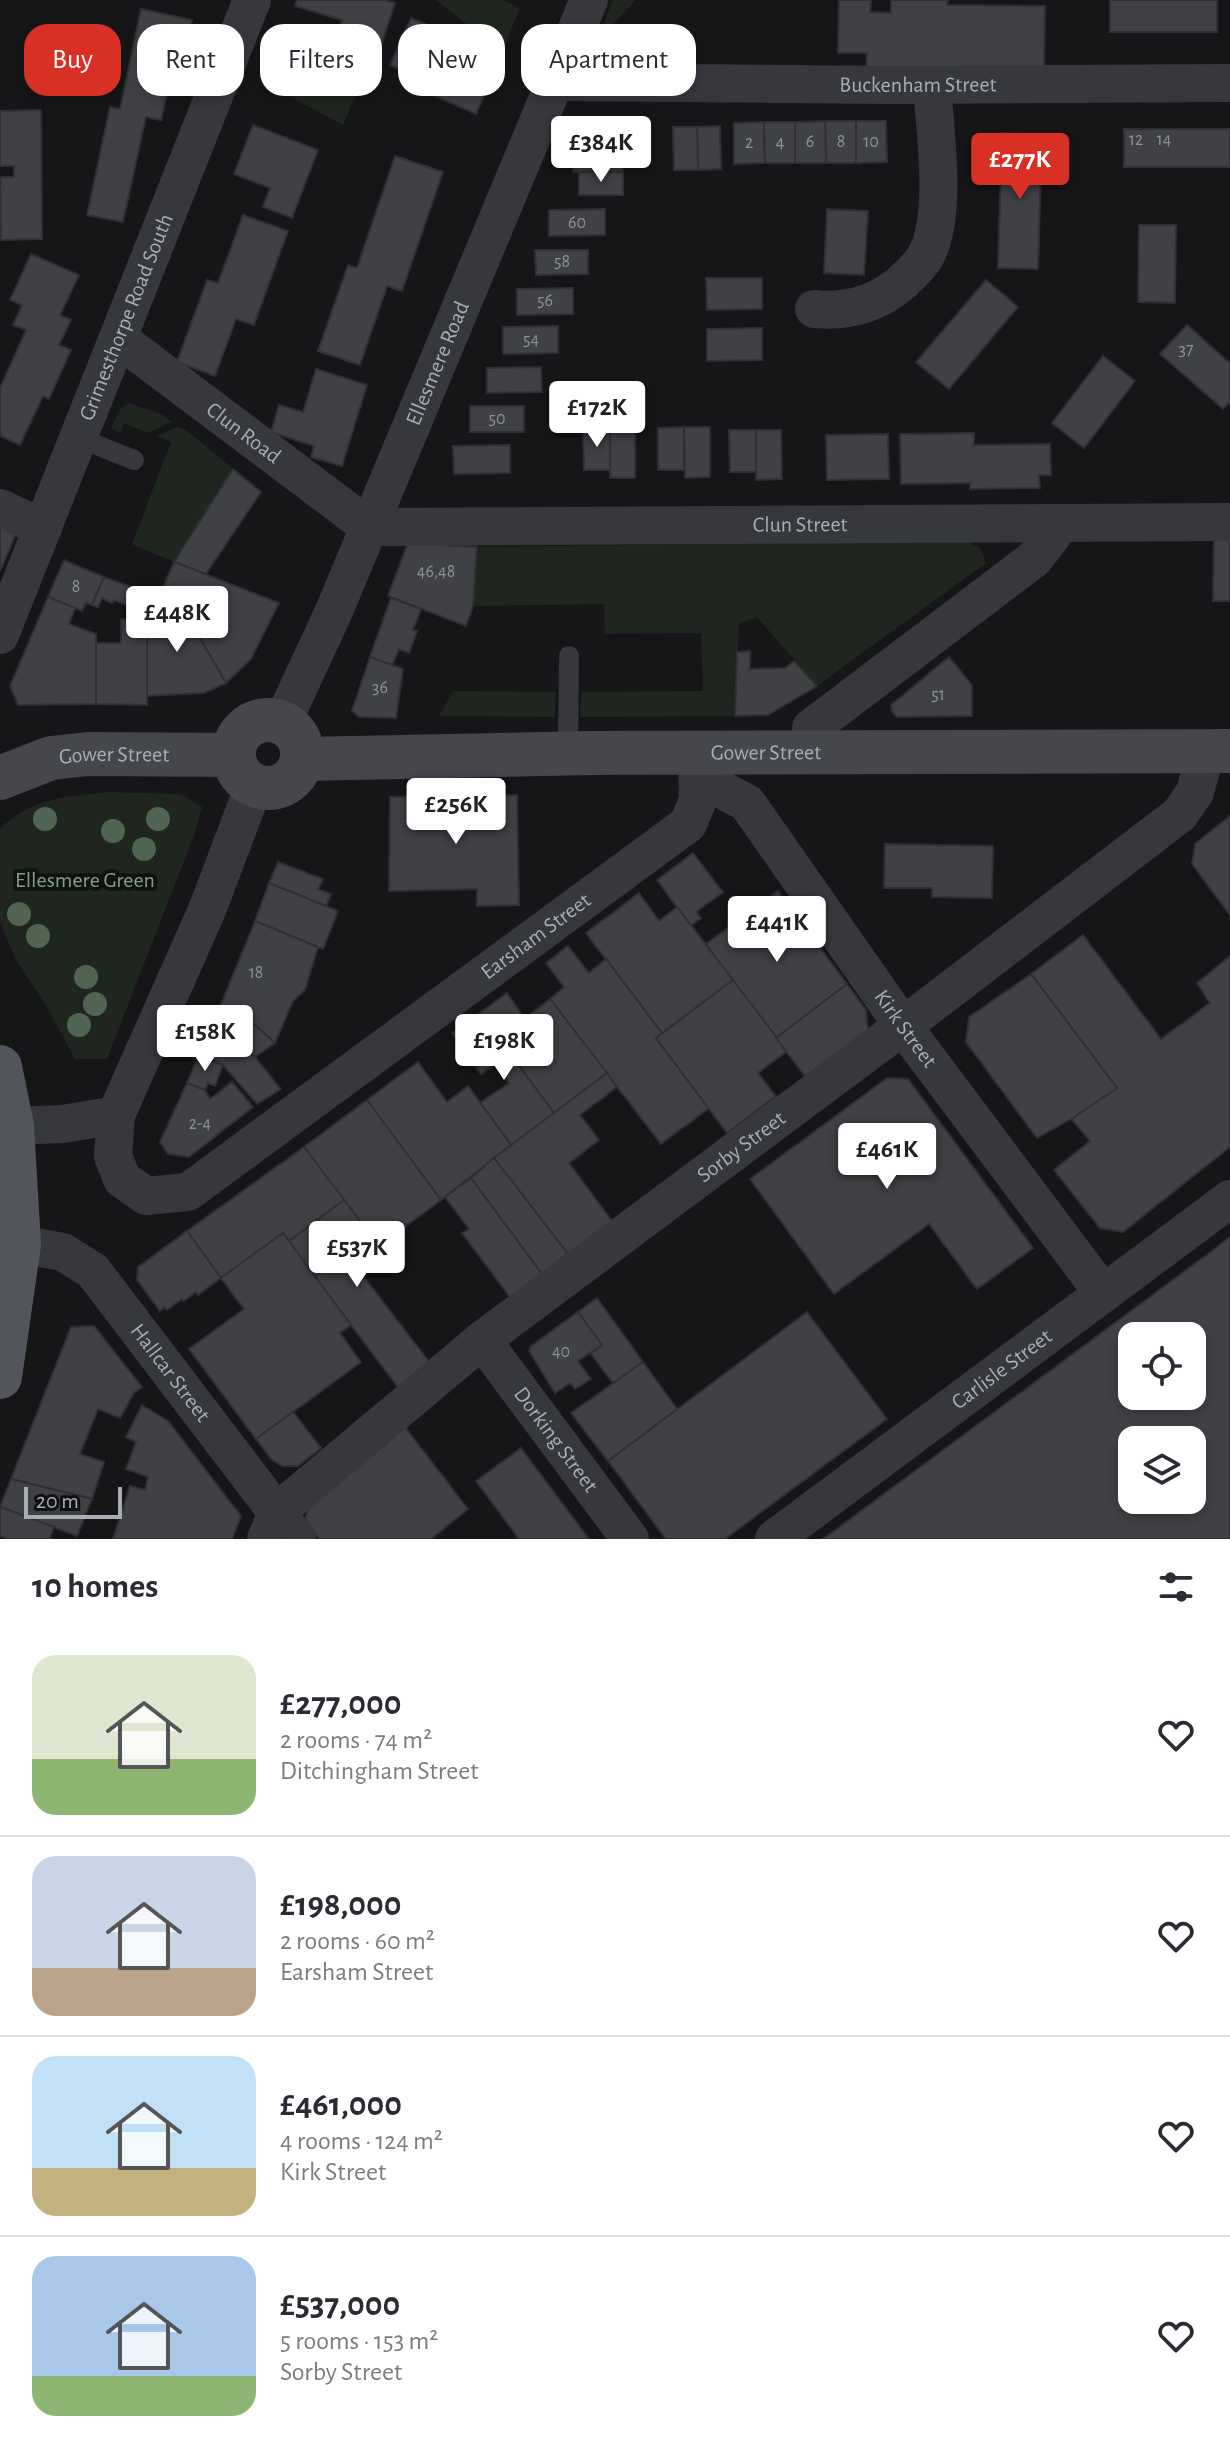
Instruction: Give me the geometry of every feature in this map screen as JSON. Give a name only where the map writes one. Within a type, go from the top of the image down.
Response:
[{"type":"main road","points":[[269,720],[292,741],[298,771],[279,787],[267,789],[244,770],[239,735],[247,726],[269,720]]},
{"type":"main road","name":"Gower Street","points":[[292,741],[568,754],[698,766],[809,754],[1218,751]]},
{"type":"main road","name":"Gower Street","points":[[0,778],[51,758],[88,754],[244,770]]},
{"type":"main road","points":[[0,1067],[19,1244],[0,1377]]},
{"type":"street","name":"Grimesthorpe Road South","points":[[0,635],[252,0]]},
{"type":"street","name":"Ellesmere Road","points":[[579,24],[589,0]]},
{"type":"street","name":"Buckenham Street","points":[[696,83],[1230,83]]},
{"type":"street","points":[[814,309],[850,309],[889,293],[911,275],[926,256],[935,231],[938,192],[932,85]]},
{"type":"street","name":"Ellesmere Road","points":[[292,741],[323,636],[550,96]]},
{"type":"street","name":"Clun Road","points":[[119,339],[369,527]]},
{"type":"street","points":[[0,508],[43,528]]},
{"type":"street","name":"Clun Street","points":[[369,527],[1230,522]]},
{"type":"street","points":[[809,754],[811,728],[1034,559],[1052,536],[1054,523]]},
{"type":"street","name":"Sorby Street","points":[[280,1530],[482,1340],[903,1026],[1180,814],[1218,751]]},
{"type":"street","name":"Kirk Street","points":[[698,766],[747,803],[903,1026],[1103,1293]]},
{"type":"street","name":"Earsham Street","points":[[116,1115],[113,1156],[122,1179],[146,1196],[188,1192],[688,824],[698,800],[698,766]]},
{"type":"street","points":[[9,1150],[63,1124],[116,1115],[207,910],[244,770]]},
{"type":"street","name":"Carlisle Street","points":[[774,1539],[1230,1199]]},
{"type":"street","name":"Hallcar Street","points":[[19,1244],[63,1252],[93,1271],[137,1325],[280,1530]]},
{"type":"street","name":"Dorking Street","points":[[482,1340],[630,1539]]},
{"type":"lane","points":[[79,438],[134,460]]},
{"type":"lane","points":[[568,754],[569,656]]},
{"type":"green space","points":[[436,0],[503,0],[520,8],[505,45],[505,24],[466,24]]},
{"type":"green space","points":[[613,0],[636,0],[613,24],[604,24]]},
{"type":"green space","points":[[289,96],[355,96],[343,125]]},
{"type":"green space","points":[[129,403],[163,415],[171,422],[148,433],[124,423],[120,433],[111,428],[120,409]]},
{"type":"green space","points":[[176,427],[185,429],[233,469],[174,562],[132,544],[171,442],[157,436]]},
{"type":"green space","points":[[966,541],[980,548],[986,563],[817,686],[757,617],[739,624],[735,716],[580,717],[581,692],[703,691],[701,633],[605,634],[604,604],[473,606],[477,547]]},
{"type":"green space","points":[[453,691],[556,692],[555,717],[439,716]]},
{"type":"green space","name":"Ellesmere Green","points":[[108,792],[181,794],[202,807],[195,833],[107,1059],[75,1059],[47,1007],[16,960],[0,922],[0,829],[24,810],[50,800]]},
{"type":"building","points":[[297,0],[384,0],[395,3],[382,43],[382,24],[341,24],[342,20],[295,6]]},
{"type":"building","points":[[839,0],[871,0],[870,12],[891,13],[891,0],[948,0],[947,5],[1045,6],[1044,77],[866,74],[867,53],[838,53]]},
{"type":"building","points":[[1110,0],[1217,0],[1217,32],[1110,32]]},
{"type":"building","points":[[141,9],[192,20],[191,24],[138,24]]},
{"type":"building","points":[[411,18],[425,24],[408,24]]},
{"type":"building","points":[[137,28],[137,96],[166,96],[161,120],[146,117],[123,222],[87,215],[110,107],[120,109]]},
{"type":"building","points":[[398,47],[398,69],[390,65]]},
{"type":"building","points":[[435,96],[484,96],[476,114]]},
{"type":"building","points":[[41,110],[42,239],[1,240],[0,177],[14,177],[14,166],[0,166],[0,111]]},
{"type":"building","points":[[825,121],[856,121],[856,163],[826,163]]},
{"type":"building","points":[[825,121],[826,163],[795,163],[795,122]]},
{"type":"building","points":[[856,121],[886,121],[887,162],[856,163]]},
{"type":"building","points":[[764,122],[765,163],[734,164],[734,123]]},
{"type":"building","points":[[764,122],[795,122],[795,163],[765,163]]},
{"type":"building","points":[[253,125],[318,150],[292,218],[263,207],[270,188],[234,174]]},
{"type":"building","points":[[720,126],[721,169],[698,170],[697,127]]},
{"type":"building","points":[[673,127],[697,127],[698,170],[674,170]]},
{"type":"building","points":[[1124,129],[1230,129],[1230,167],[1124,167]]},
{"type":"building","points":[[1002,133],[1042,135],[1038,269],[998,268]]},
{"type":"building","points":[[573,144],[623,144],[623,172],[573,172]]},
{"type":"building","points":[[395,156],[443,172],[402,291],[387,286],[360,365],[318,351],[348,265],[357,268]]},
{"type":"building","points":[[579,172],[623,172],[623,195],[579,195]]},
{"type":"building","points":[[605,209],[605,235],[549,236],[549,210]]},
{"type":"building","points":[[827,209],[868,211],[864,275],[824,273]]},
{"type":"building","points":[[243,215],[288,231],[254,325],[236,319],[215,376],[177,362],[207,280],[218,283]]},
{"type":"building","points":[[1139,225],[1176,225],[1175,303],[1138,302]]},
{"type":"building","points":[[535,250],[588,250],[588,274],[536,275]]},
{"type":"building","points":[[31,254],[79,275],[60,315],[71,320],[59,345],[71,350],[49,399],[43,396],[20,445],[0,436],[0,388],[26,330],[13,325],[22,305],[10,300]]},
{"type":"building","points":[[706,278],[762,278],[762,309],[707,310]]},
{"type":"building","points":[[986,280],[1018,307],[949,389],[916,362]]},
{"type":"building","points":[[573,288],[573,314],[517,315],[517,289]]},
{"type":"building","points":[[1187,325],[1230,363],[1230,402],[1223,409],[1160,354]]},
{"type":"building","points":[[558,326],[558,353],[503,354],[503,327]]},
{"type":"building","points":[[762,328],[762,360],[707,361],[707,329]]},
{"type":"building","points":[[1103,356],[1135,381],[1084,448],[1052,423]]},
{"type":"building","points":[[541,367],[542,392],[487,393],[487,368]]},
{"type":"building","points":[[316,369],[367,385],[342,466],[311,457],[314,446],[271,432],[279,405],[303,412]]},
{"type":"building","points":[[470,406],[524,406],[524,432],[470,432]]},
{"type":"building","points":[[684,427],[684,470],[658,470],[658,428]]},
{"type":"building","points":[[684,427],[710,427],[710,477],[685,478]]},
{"type":"building","points":[[583,428],[610,428],[610,470],[584,470]]},
{"type":"building","points":[[610,428],[635,428],[635,478],[610,478]]},
{"type":"building","points":[[729,430],[756,430],[756,472],[730,472]]},
{"type":"building","points":[[756,430],[781,430],[782,479],[756,480]]},
{"type":"building","points":[[974,433],[974,445],[1050,444],[1051,475],[1039,475],[1040,488],[970,489],[970,483],[901,484],[900,434]]},
{"type":"building","points":[[888,434],[889,479],[827,480],[826,435]]},
{"type":"building","points":[[510,445],[510,473],[454,474],[453,446]]},
{"type":"building","points":[[233,469],[261,492],[206,574],[174,562]]},
{"type":"building","points":[[0,521],[18,529],[0,571]]},
{"type":"building","points":[[1214,532],[1230,532],[1230,601],[1213,601]]},
{"type":"building","points":[[408,543],[477,547],[473,606],[466,626],[388,596]]},
{"type":"building","points":[[64,560],[104,577],[92,605],[86,603],[82,611],[48,597]]},
{"type":"building","points":[[174,562],[279,603],[251,659],[226,683],[180,604],[159,597]]},
{"type":"building","points":[[104,577],[159,597],[147,619],[129,619],[131,607],[114,600],[112,603],[102,598],[98,607],[92,605]]},
{"type":"building","points":[[48,597],[75,608],[69,624],[96,634],[96,704],[18,705],[10,686]]},
{"type":"building","points":[[159,597],[180,604],[226,683],[204,693],[147,696],[147,619]]},
{"type":"building","points":[[391,598],[421,609],[409,653],[399,649],[392,666],[370,657]]},
{"type":"building","points":[[121,619],[147,619],[147,705],[96,704],[96,643],[121,643]]},
{"type":"building","points":[[750,651],[750,669],[785,668],[794,661],[817,686],[768,715],[735,716],[737,652]]},
{"type":"building","points":[[370,657],[403,669],[396,718],[359,717],[352,711]]},
{"type":"building","points":[[949,657],[972,685],[972,716],[897,717],[891,705]]},
{"type":"building","points":[[517,795],[519,905],[477,906],[477,889],[389,891],[390,797]]},
{"type":"building","points":[[1230,816],[1230,915],[1192,864],[1195,844]]},
{"type":"building","points":[[885,844],[993,846],[992,898],[932,897],[932,888],[884,888]]},
{"type":"building","points":[[693,853],[723,892],[696,912],[701,918],[691,926],[657,880]]},
{"type":"building","points":[[278,862],[323,879],[318,889],[331,894],[326,906],[269,883]]},
{"type":"building","points":[[269,883],[338,911],[323,949],[255,921]]},
{"type":"building","points":[[778,891],[847,984],[776,1038],[706,944]]},
{"type":"building","points":[[639,893],[659,921],[677,907],[733,980],[662,1033],[586,933]]},
{"type":"building","points":[[255,921],[318,947],[305,990],[293,1001],[275,1043],[255,1025],[218,1012]]},
{"type":"building","points":[[1083,935],[1161,1039],[1210,1003],[1197,983],[1230,956],[1230,1147],[1123,1232],[1100,1228],[1054,1170],[1090,1141],[1071,1119],[1117,1088],[1031,974]]},
{"type":"building","points":[[568,946],[589,973],[606,959],[662,1033],[656,1038],[709,1108],[661,1144],[550,999],[564,987],[546,963]]},
{"type":"building","points":[[1031,974],[1117,1088],[1037,1138],[966,1042],[969,1017]]},
{"type":"building","points":[[733,980],[787,1051],[758,1073],[776,1096],[727,1133],[656,1038]]},
{"type":"building","points":[[847,984],[866,1010],[868,1032],[805,1076],[776,1038]]},
{"type":"building","points":[[507,993],[525,1019],[550,999],[607,1073],[554,1113],[480,1013]]},
{"type":"building","points":[[218,1012],[255,1025],[275,1043],[255,1057],[226,1035],[210,1029]]},
{"type":"building","points":[[480,1013],[554,1113],[511,1145],[480,1103],[509,1083],[495,1064],[481,1074],[452,1033]]},
{"type":"building","points":[[210,1029],[226,1035],[255,1057],[281,1089],[257,1104],[223,1065],[199,1055]]},
{"type":"building","points":[[199,1055],[223,1065],[215,1086],[208,1083],[205,1090],[187,1083]]},
{"type":"building","points":[[418,1062],[447,1102],[468,1086],[511,1145],[441,1200],[367,1100]]},
{"type":"building","points":[[607,1073],[617,1087],[580,1115],[599,1140],[569,1163],[615,1225],[571,1258],[494,1158]]},
{"type":"building","points":[[887,1078],[908,1079],[1033,1248],[977,1289],[929,1224],[834,1294],[750,1179]]},
{"type":"building","points":[[232,1082],[253,1107],[189,1157],[168,1154],[160,1142],[187,1083],[205,1090],[210,1099]]},
{"type":"building","points":[[367,1100],[441,1200],[379,1246],[304,1147]]},
{"type":"building","points":[[304,1147],[344,1200],[288,1242],[283,1233],[221,1278],[187,1231]]},
{"type":"building","points":[[494,1158],[571,1258],[544,1277],[471,1178]]},
{"type":"building","points":[[471,1178],[544,1277],[512,1300],[462,1233],[469,1229],[445,1197]]},
{"type":"building","points":[[344,1200],[379,1246],[354,1264],[430,1363],[398,1387],[288,1242]]},
{"type":"building","points":[[187,1231],[221,1278],[198,1295],[196,1292],[160,1311],[137,1280],[138,1267]]},
{"type":"building","points":[[283,1233],[351,1325],[340,1333],[361,1362],[256,1439],[189,1349],[244,1309],[221,1278]]},
{"type":"building","points":[[1230,1237],[1230,1539],[823,1539]]},
{"type":"building","points":[[597,1298],[643,1362],[613,1383],[591,1354],[602,1345],[578,1312]]},
{"type":"building","points":[[578,1312],[602,1345],[578,1361],[591,1379],[575,1389],[570,1383],[555,1393],[529,1351],[531,1346]]},
{"type":"building","points":[[807,1312],[887,1419],[725,1539],[666,1539],[608,1461]]},
{"type":"building","points":[[94,1326],[142,1387],[134,1393],[120,1418],[98,1409],[80,1454],[104,1462],[92,1499],[11,1479],[71,1327]]},
{"type":"building","points":[[643,1362],[677,1409],[608,1461],[571,1413]]},
{"type":"building","points":[[142,1405],[168,1421],[241,1516],[232,1539],[113,1539],[130,1486],[145,1490],[148,1477],[126,1469],[136,1442],[126,1437]]},
{"type":"building","points":[[293,1412],[321,1448],[298,1466],[282,1466],[272,1460],[256,1439]]},
{"type":"building","points":[[401,1422],[468,1509],[431,1539],[319,1539],[305,1519],[311,1500]]},
{"type":"building","points":[[521,1448],[589,1539],[519,1539],[476,1481]]},
{"type":"building","points":[[11,1479],[92,1499],[77,1536],[0,1507]]},
{"type":"building","points":[[0,1507],[54,1527],[52,1539],[9,1539],[0,1536]]}]
